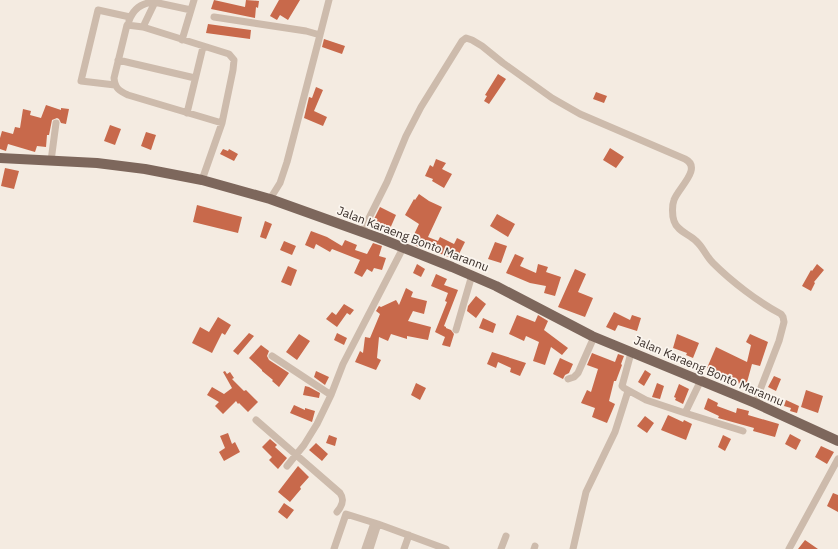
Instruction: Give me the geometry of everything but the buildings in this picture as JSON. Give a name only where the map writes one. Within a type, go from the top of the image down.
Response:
[{"type":"main road","name":"Jalan Karaeng Bonto Marannu","points":[[0,158],[51,160],[121,166],[202,180],[270,199],[437,260],[496,286],[594,337],[755,403],[838,441]]},
{"type":"street","points":[[182,40],[194,0]]},
{"type":"street","points":[[270,199],[280,183],[287,162],[329,0]]},
{"type":"street","points":[[114,85],[114,78],[127,25],[134,10],[139,6],[155,1],[191,10]]},
{"type":"street","points":[[143,27],[155,1]]},
{"type":"street","points":[[130,17],[98,10],[81,81],[114,85],[128,95],[222,123]]},
{"type":"street","points":[[214,17],[306,31],[320,35]]},
{"type":"street","points":[[127,25],[143,27],[229,54],[234,60],[222,123],[202,180]]},
{"type":"street","points":[[362,232],[388,182],[406,136],[428,94],[462,41],[469,38],[552,98],[580,114],[690,162],[692,169],[674,201],[673,217],[676,226],[696,241],[714,264],[750,294],[781,314],[783,317],[783,326],[779,341],[755,403]]},
{"type":"street","points":[[187,112],[203,46]]},
{"type":"street","points":[[118,60],[195,78]]},
{"type":"street","points":[[51,160],[56,123]]},
{"type":"street","points":[[287,466],[296,456],[310,435],[331,395],[343,364],[403,248]]},
{"type":"street","points":[[456,330],[472,275]]},
{"type":"street","points":[[568,379],[574,377],[578,373],[594,337]]},
{"type":"street","points":[[631,353],[622,386],[628,391],[646,400],[744,431]]},
{"type":"street","points":[[272,356],[331,395]]},
{"type":"street","points":[[685,413],[701,380]]},
{"type":"street","points":[[572,549],[586,492],[615,432],[628,391]]},
{"type":"street","points":[[256,420],[341,495],[342,506],[338,512]]},
{"type":"street","points":[[789,549],[838,459]]},
{"type":"street","points":[[334,549],[346,514],[446,549]]},
{"type":"street","points":[[365,549],[376,524]]},
{"type":"street","points":[[370,549],[376,524]]},
{"type":"street","points":[[404,549],[409,535]]},
{"type":"street","points":[[501,549],[506,536]]}]
